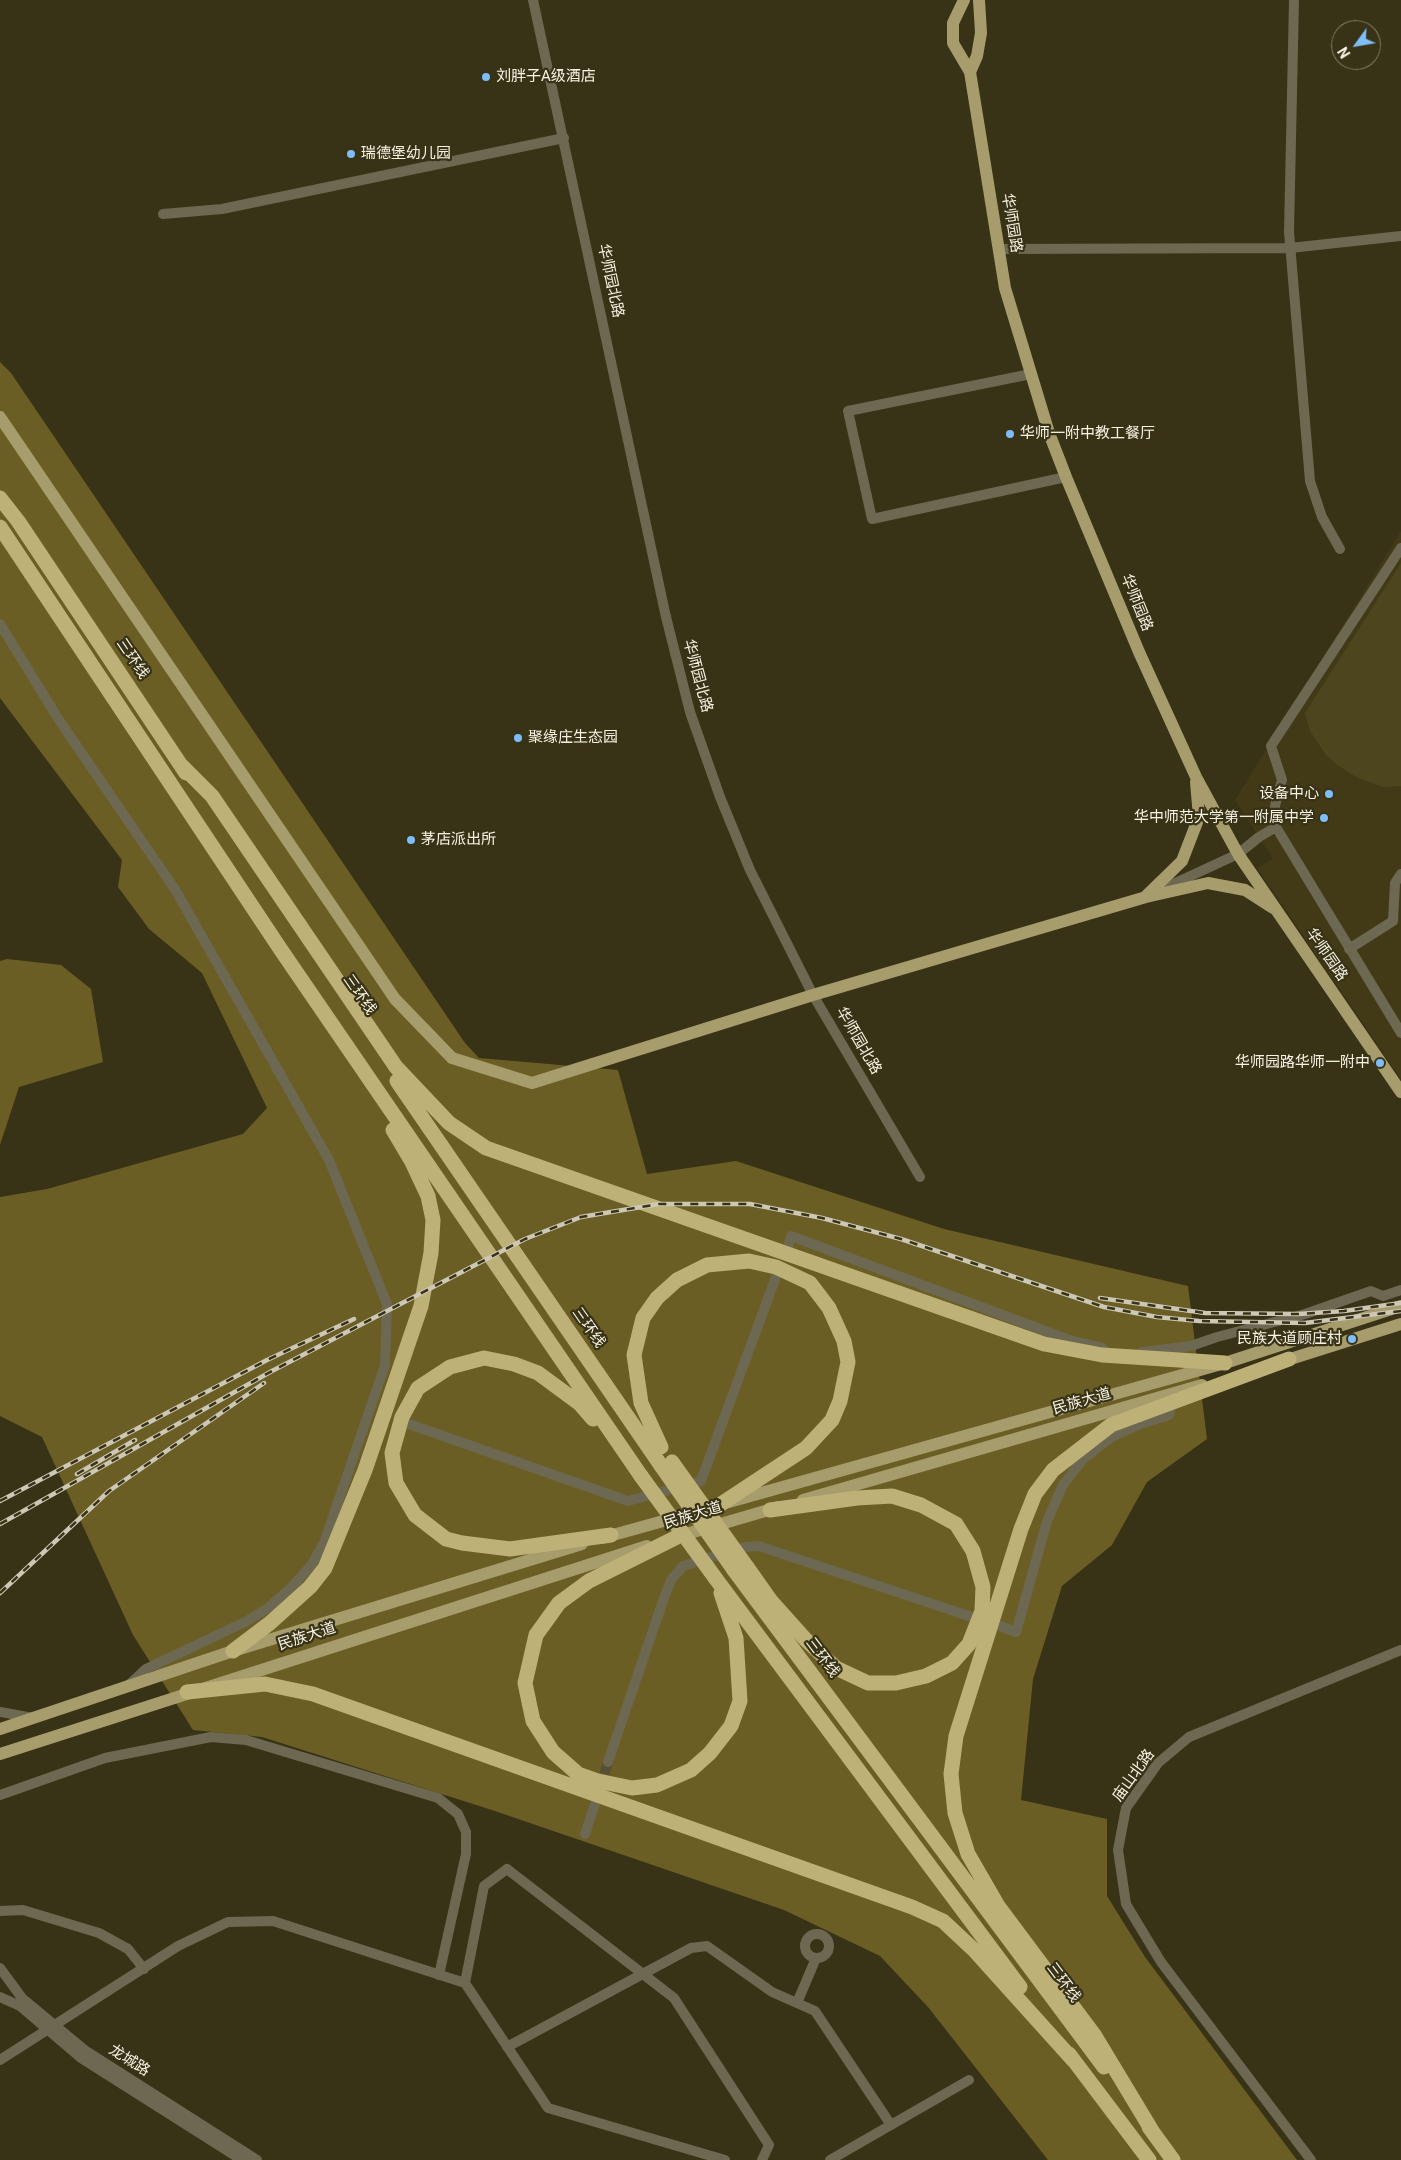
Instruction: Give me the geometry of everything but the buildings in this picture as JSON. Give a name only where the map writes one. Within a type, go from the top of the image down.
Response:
[{"type":"highway","name":"三环线","points":[[0,498],[18,521],[181,765],[667,1465],[1173,2160]]},
{"type":"highway","points":[[0,527],[282,950],[641,1476],[1149,2160]]},
{"type":"highway","points":[[181,765],[212,796],[543,1281],[661,1447]]},
{"type":"highway","points":[[234,1651],[270,1623],[310,1587],[325,1568],[365,1470],[403,1362],[421,1306],[432,1253],[431,1212],[428,1196],[412,1162],[282,950]]},
{"type":"highway","points":[[396,1067],[448,1123],[486,1148],[524,1163],[1044,1344],[1102,1355],[1225,1363]]},
{"type":"highway","points":[[667,1465],[641,1403],[634,1355],[643,1318],[657,1298],[677,1280],[707,1265],[723,1263],[749,1261],[776,1266],[810,1283],[829,1308],[844,1341],[848,1362],[840,1401],[832,1420],[806,1448],[721,1504]]},
{"type":"highway","points":[[611,1535],[510,1549],[480,1547],[446,1539],[415,1515],[396,1483],[392,1453],[402,1416],[418,1388],[450,1367],[484,1358],[514,1364],[538,1373],[580,1404],[641,1476]]},
{"type":"highway","points":[[998,1906],[968,1854],[955,1813],[951,1774],[956,1736],[1035,1494],[1053,1470],[1111,1424],[1289,1359]]},
{"type":"highway","points":[[741,1568],[805,1639],[836,1668],[868,1683],[896,1683],[926,1676],[952,1663],[969,1644],[982,1611],[984,1587],[973,1550],[956,1524],[921,1505],[892,1496],[857,1498],[770,1510]]},
{"type":"highway","points":[[679,1536],[589,1581],[559,1603],[536,1635],[525,1683],[533,1721],[553,1752],[578,1774],[598,1781],[632,1788],[656,1785],[691,1770],[710,1753],[731,1726],[740,1701],[736,1638],[716,1579]]},
{"type":"highway","points":[[771,1601],[1096,2036],[1154,2134]]},
{"type":"highway","points":[[187,1692],[265,1684],[313,1694],[912,1907],[943,1921],[974,1950],[1074,2061]]},
{"type":"main road","points":[[964,0],[954,23],[952,36],[953,42],[970,72]]},
{"type":"main road","points":[[970,72],[977,56],[981,33],[979,0]]},
{"type":"main road","name":"华师园路","points":[[970,72],[1005,288],[1049,433],[1139,652],[1196,777],[1238,854],[1273,908],[1401,1092]]},
{"type":"main road","points":[[0,417],[394,999],[452,1058],[532,1083],[813,995],[1146,897],[1208,883],[1245,890],[1273,908]]},
{"type":"main road","points":[[1146,897],[1182,861],[1199,817],[1196,777]]},
{"type":"main road","name":"民族大道","points":[[0,1730],[234,1651],[611,1535],[1225,1363],[1401,1306]]},
{"type":"main road","name":"民族大道","points":[[0,1754],[187,1692],[679,1536],[1289,1359],[1401,1324]]},
{"type":"street","name":"华师园北路","points":[[533,0],[666,617],[690,712],[720,797],[750,870],[813,995],[920,1177]]},
{"type":"street","points":[[1294,0],[1290,248],[1310,481],[1322,516],[1340,548]]},
{"type":"street","points":[[163,214],[222,209],[564,138]]},
{"type":"street","points":[[999,249],[1290,248],[1401,236]]},
{"type":"street","points":[[1031,374],[848,411],[872,519],[1066,477]]},
{"type":"street","points":[[1401,548],[1271,746],[1282,780],[1275,806],[1276,827],[1401,1033]]},
{"type":"street","points":[[0,624],[59,720],[176,891],[329,1160],[387,1304],[385,1364],[373,1412],[324,1543],[312,1564],[293,1586],[268,1608],[247,1622],[146,1669],[128,1687]]},
{"type":"street","points":[[1146,897],[1238,854],[1259,837],[1276,827]]},
{"type":"street","points":[[1349,949],[1393,922],[1395,883],[1401,874]]},
{"type":"street","points":[[788,1247],[792,1236],[1072,1341],[1101,1348],[1144,1352],[1191,1346],[1217,1337],[1305,1314],[1371,1291],[1383,1296],[1401,1290]]},
{"type":"street","points":[[406,1423],[628,1501],[701,1481],[777,1274]]},
{"type":"street","points":[[997,1625],[1016,1632],[1047,1521],[1063,1485],[1083,1458],[1110,1438],[1140,1424],[1168,1416],[1172,1402]]},
{"type":"street","points":[[608,1762],[664,1598],[671,1580],[683,1566],[745,1547],[759,1546],[972,1617]]},
{"type":"street","name":"庙山北路","points":[[1311,2160],[1161,1962],[1126,1904],[1118,1850],[1126,1808],[1158,1763],[1189,1737],[1401,1650]]},
{"type":"street","points":[[0,1712],[34,1718]]},
{"type":"street","points":[[0,1795],[104,1758],[211,1737],[246,1740],[438,1798],[458,1814],[466,1832],[466,1854],[439,1975]]},
{"type":"street","points":[[585,1834],[596,1801]]},
{"type":"street","points":[[465,1983],[484,1886],[507,1869],[674,1998],[770,2145],[762,2160]]},
{"type":"street","points":[[0,1912],[23,1910],[99,1933],[128,1950],[144,1969]]},
{"type":"street","points":[[0,2060],[178,1946],[228,1922],[272,1922],[465,1983],[548,2108],[725,2160]]},
{"type":"street","points":[[507,2047],[691,1948],[707,1946],[772,1992],[815,2011],[891,2125]]},
{"type":"street","points":[[797,2003],[816,1958]]},
{"type":"street","name":"龙城路","points":[[0,1968],[21,2002],[51,2027],[257,2160]]},
{"type":"street","points":[[0,1976],[21,2002]]},
{"type":"street","points":[[0,1988],[21,2002]]},
{"type":"street","name":"龙城路","points":[[0,1997],[21,2002]]},
{"type":"street","name":"龙城路","points":[[51,2027],[81,2058],[242,2160]]},
{"type":"street","points":[[830,2160],[969,2080]]},
{"type":"shaded area","points":[[0,362],[11,373],[465,1043],[479,1058],[618,1070],[647,1174],[736,1161],[944,1229],[1188,1286],[1207,1439],[1147,1482],[1112,1545],[1062,1586],[1033,1679],[1021,1800],[1107,1819],[1107,1896],[1145,1957],[1297,2160],[1048,2160],[928,2007],[880,1956],[784,1910],[492,1810],[262,1737],[193,1730],[133,1635],[42,1437],[0,1416],[0,1197],[47,1189],[243,1134],[267,1108],[202,973],[149,929],[118,887],[122,860],[0,698]]},
{"type":"shaded area","name":"华中师范大学第一附属中学","points":[[1401,531],[1401,1079],[1257,868],[1273,859],[1235,800]]},
{"type":"shaded area","points":[[1401,563],[1401,786],[1383,787],[1358,778],[1337,765],[1326,755],[1310,731],[1305,713]]},
{"type":"shaded area","points":[[7,959],[61,965],[91,989],[103,1062],[19,1087],[0,1145],[0,961]]},
{"type":"tunnel","points":[[600,1788],[608,1762]]},
{"type":"railway","points":[[0,1524],[272,1371],[525,1239],[581,1217],[659,1204],[750,1204],[822,1218],[901,1239],[1104,1307],[1157,1317],[1199,1321],[1305,1323],[1401,1311]]},
{"type":"railway","points":[[1100,1298],[1205,1313],[1298,1314],[1344,1311],[1401,1303]]},
{"type":"railway","points":[[0,1501],[267,1360],[354,1319]]},
{"type":"railway","points":[[0,1593],[109,1491],[264,1383]]},
{"type":"railway","points":[[77,1474],[135,1440]]},
{"type":"place","name":"刘胖子A级酒店","points":[[486,77]]},
{"type":"place","name":"瑞德堡幼儿园","points":[[351,154]]},
{"type":"place","name":"华师一附中教工餐厅","points":[[1010,434]]},
{"type":"place","name":"聚缘庄生态园","points":[[518,738]]},
{"type":"place","name":"设备中心","points":[[1329,794]]},
{"type":"place","name":"华中师范大学第一附属中学","points":[[1324,818]]},
{"type":"place","name":"茅店派出所","points":[[411,840]]},
{"type":"place","name":"华师园路华师一附中","points":[[1380,1063]]},
{"type":"place","name":"民族大道顾庄村","points":[[1352,1339]]}]
